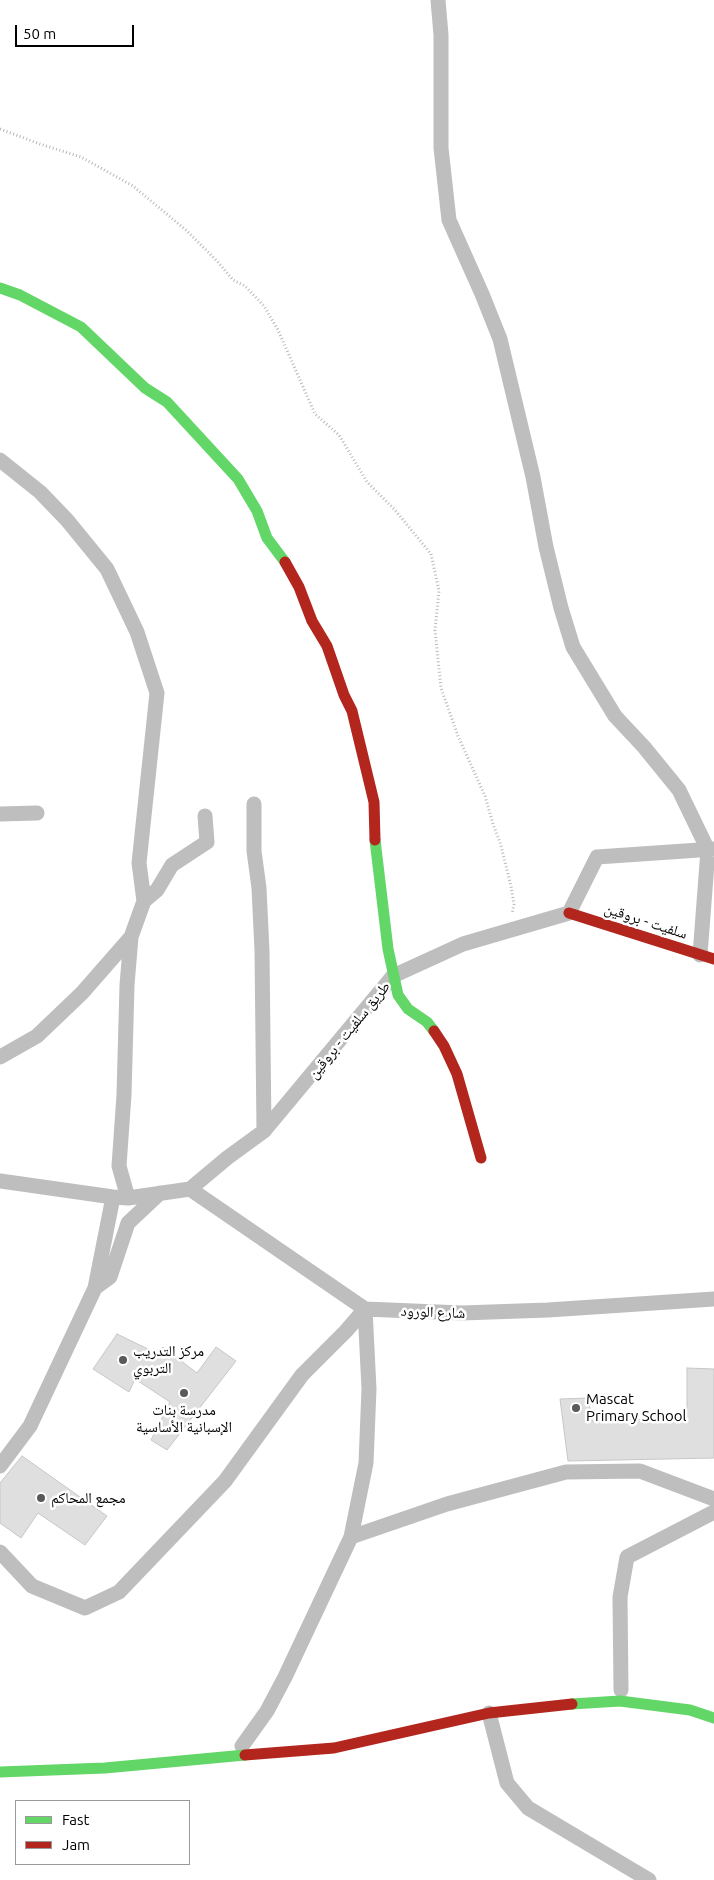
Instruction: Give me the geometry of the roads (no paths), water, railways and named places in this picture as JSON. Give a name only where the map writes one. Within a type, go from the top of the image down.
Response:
[{"type":"main road","points":[[0,288],[20,295],[81,327],[145,388],[167,402],[238,479],[257,511],[267,538],[285,562],[299,587],[312,621],[327,646],[352,711],[374,802],[374,828],[393,976],[402,1002],[427,1022],[444,1046],[457,1074],[481,1158]]},
{"type":"main road","name":"سلفيت - بروقين","points":[[569,913],[707,957]]},
{"type":"main road","points":[[602,1690],[625,1690]]},
{"type":"main road","points":[[136,1754],[333,1739],[486,1702],[505,1700]]},
{"type":"main road","points":[[0,1772],[105,1768],[334,1748],[489,1713],[563,1704],[620,1702],[690,1710],[714,1718]]},
{"type":"street","points":[[438,0],[441,35],[441,148],[448,220],[482,294],[500,339],[533,477],[546,547],[563,616],[573,647],[615,716],[644,747],[679,790],[711,849],[707,957]]},
{"type":"street","points":[[0,460],[40,492],[67,520],[107,569],[137,632],[157,693],[139,863],[144,901],[131,937],[127,985],[124,1095],[119,1166],[120,1197],[95,1288],[30,1426],[0,1466]]},
{"type":"street","points":[[254,804],[254,851],[259,888],[262,951],[264,1131]]},
{"type":"street","points":[[0,814],[37,813]]},
{"type":"street","points":[[144,901],[157,890],[172,865],[207,842],[205,816]]},
{"type":"street","points":[[569,913],[598,857],[711,849]]},
{"type":"street","name":"طريق سلفيت - بروقين","points":[[190,1189],[227,1158],[264,1131],[393,976],[463,944],[569,913]]},
{"type":"street","points":[[0,1056],[37,1036],[82,993],[131,937]]},
{"type":"street","points":[[0,1181],[120,1197],[190,1189],[365,1309]]},
{"type":"street","points":[[95,1288],[110,1277],[128,1223],[160,1193]]},
{"type":"street","name":"شارع الورود","points":[[365,1309],[471,1313],[714,1299]]},
{"type":"street","points":[[242,1746],[267,1711],[285,1677],[351,1537],[366,1463],[368,1389],[365,1309]]},
{"type":"street","points":[[0,1552],[32,1586],[85,1608],[120,1592],[225,1481],[302,1375],[365,1309]]},
{"type":"street","points":[[351,1537],[447,1504],[566,1472],[640,1471],[714,1499]]},
{"type":"street","points":[[625,1690],[620,1597],[627,1557],[714,1512]]},
{"type":"street","points":[[489,1713],[507,1783],[528,1808],[649,1880]]},
{"type":"place","name":"مركز التدريب التربوي","points":[[123,1360]]},
{"type":"place","name":"مدرسة بنات الإسبانية الأساسية","points":[[184,1393]]},
{"type":"place","name":"Mascat Primary School","points":[[576,1408]]},
{"type":"place","name":"مجمع المحاكم","points":[[41,1498]]}]
